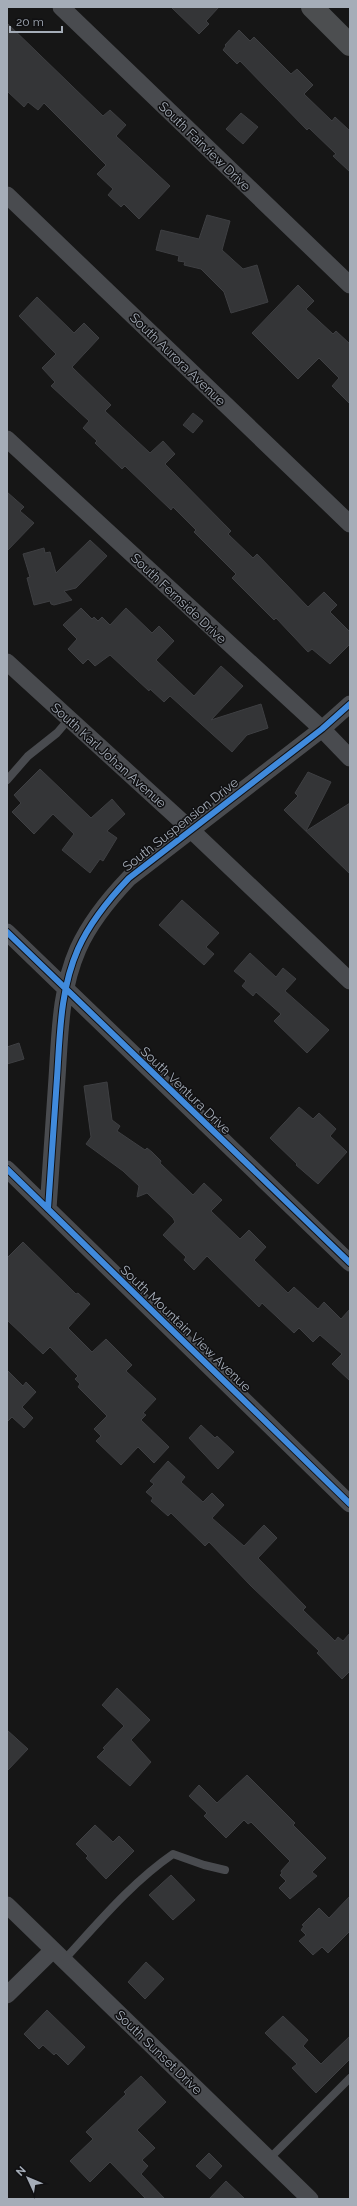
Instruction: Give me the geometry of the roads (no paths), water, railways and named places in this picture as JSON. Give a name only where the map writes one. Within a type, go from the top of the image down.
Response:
[{"type":"main road","points":[[312,7],[350,45]]},
{"type":"street","name":"South Fairview Drive","points":[[60,7],[350,285]]},
{"type":"street","name":"South Aurora Avenue","points":[[7,195],[350,524]]},
{"type":"street","name":"South Fernside Drive","points":[[7,439],[322,729],[350,758]]},
{"type":"street","name":"South Karl Johan Avenue","points":[[7,662],[190,829],[350,981]]},
{"type":"street","name":"South Suspension Drive","points":[[48,1209],[61,1009],[65,988],[78,950],[92,922],[113,895],[129,878],[190,829],[322,729],[350,704]]},
{"type":"street","name":"South Ventura Drive","points":[[7,932],[350,1263]]},
{"type":"street","name":"South Mountain View Avenue","points":[[7,1169],[350,1504]]},
{"type":"street","name":"South Sunset Drive","points":[[7,1905],[310,2199]]},
{"type":"street","points":[[7,1995],[59,1955]]},
{"type":"lane","points":[[7,780],[28,756],[57,733],[69,719]]},
{"type":"lane","points":[[59,1955],[155,1866],[173,1854],[204,1865],[225,1870]]},
{"type":"lane","points":[[269,2159],[350,2078]]}]
